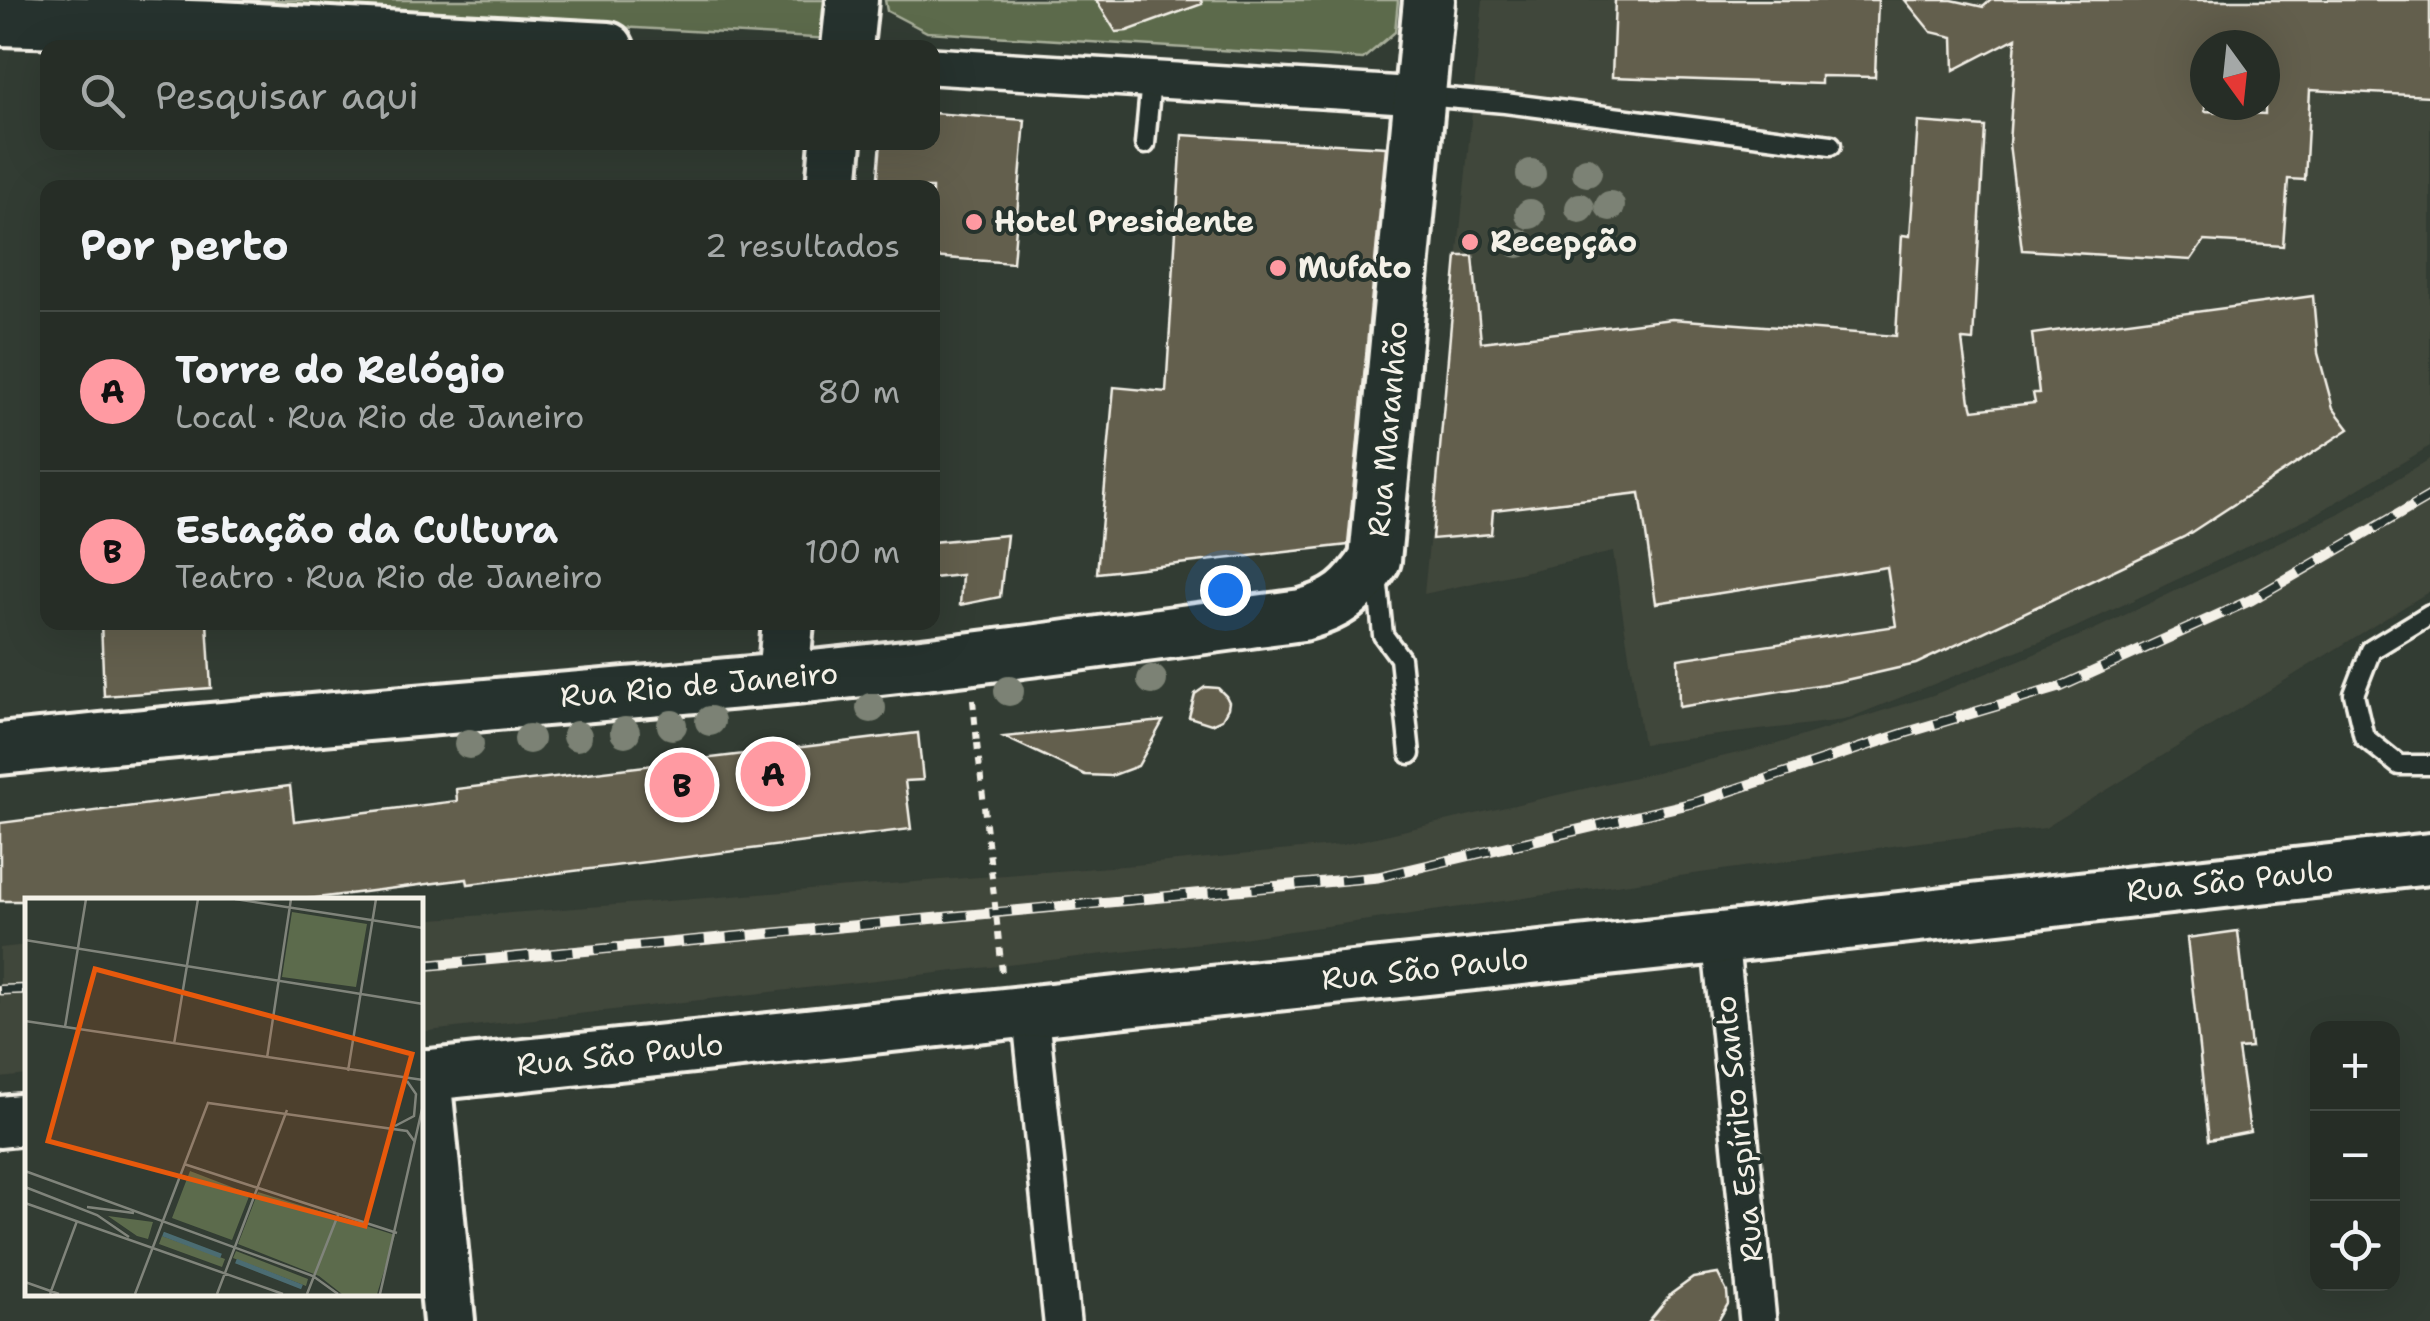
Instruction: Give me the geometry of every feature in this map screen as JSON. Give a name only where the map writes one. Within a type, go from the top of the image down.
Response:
[{"type":"street","points":[[847,40],[852,0]]},
{"type":"street","name":"Rua Maranhão","points":[[1376,560],[1429,0]]},
{"type":"street","points":[[0,20],[223,14],[517,40]]},
{"type":"street","points":[[940,67],[1419,96]]},
{"type":"street","points":[[833,180],[835,150]]},
{"type":"street","name":"Rua Rio de Janeiro","points":[[0,749],[968,659],[1302,615],[1324,609],[1346,596],[1376,560]]},
{"type":"street","points":[[783,678],[787,630]]},
{"type":"street","points":[[0,771],[225,726]]},
{"type":"street","name":"Rua São Paulo","points":[[422,1076],[2430,859]]},
{"type":"street","name":"Rua Espírito Santo","points":[[1720,938],[1758,1321]]},
{"type":"street","points":[[1030,1011],[1062,1321]]},
{"type":"street","points":[[422,1076],[449,1321]]},
{"type":"street","points":[[0,1122],[25,1119]]},
{"type":"lane","points":[[1146,144],[1150,80]]},
{"type":"lane","points":[[1419,96],[1505,103],[1831,145]]},
{"type":"lane","points":[[1376,560],[1383,635],[1400,658],[1410,754]]},
{"type":"lane","points":[[2430,614],[2371,650],[2354,694],[2364,737],[2399,764],[2430,765]]},
{"type":"path","points":[[977,742],[998,932]]},
{"type":"shaded area","points":[[1483,0],[2430,0],[2430,446],[2316,514],[2074,628],[1844,720],[1643,744],[1613,552],[1424,594]]},
{"type":"shaded area","points":[[2430,459],[2430,591],[2045,828],[1920,842],[1227,940],[422,1032],[422,920],[1135,865],[1342,845],[1777,744],[1933,695],[2091,631],[2338,514]]},
{"type":"shaded area","points":[[25,945],[25,1075],[0,1078],[0,948]]},
{"type":"green space","points":[[78,0],[836,0],[832,39]]},
{"type":"green space","points":[[885,0],[1398,0],[1395,32],[1363,59],[927,32],[887,11]]},
{"type":"building","points":[[1096,0],[1201,0],[1202,4],[1116,32]]},
{"type":"building","points":[[1615,0],[1878,0],[1875,77],[1821,76],[1821,84],[1612,77]]},
{"type":"building","points":[[1905,0],[1952,0],[1983,7],[1991,0],[2430,0],[2430,96],[2310,90],[2305,180],[2288,179],[2283,246],[2204,241],[2191,260],[2022,250],[2009,144],[2016,38],[1954,70],[1953,37],[1931,32]]},
{"type":"building","name":"Hotel Presidente","points":[[940,114],[1025,120],[1013,263],[940,258],[940,180],[878,180],[880,150],[940,150]]},
{"type":"building","points":[[1918,122],[1985,127],[1973,341],[1962,340],[1973,410],[2035,403],[2033,393],[2039,393],[2032,334],[2313,296],[2318,353],[2333,408],[2349,429],[2184,537],[1916,664],[1837,682],[1679,707],[1678,659],[1896,626],[1887,567],[1656,603],[1640,493],[1493,510],[1491,534],[1432,539],[1457,256],[1473,256],[1481,342],[1672,319],[1896,336],[1902,235],[1910,236]]},
{"type":"building","name":"Mufato","points":[[1182,135],[1386,147],[1348,545],[1097,573],[1114,387],[1166,392]]},
{"type":"building","points":[[1007,535],[1000,597],[960,605],[962,575],[940,577],[940,541]]},
{"type":"building","points":[[101,630],[207,630],[211,688],[104,696]]},
{"type":"building","points":[[1205,687],[1218,688],[1229,702],[1222,719],[1211,724],[1189,717],[1195,694]]},
{"type":"building","points":[[1163,721],[1138,766],[1111,776],[1085,775],[1004,737]]},
{"type":"building","points":[[918,733],[923,780],[905,781],[911,829],[468,884],[467,879],[317,898],[0,901],[0,823],[290,786],[294,821],[457,801],[456,789]]},
{"type":"building","points":[[2238,931],[2251,1048],[2238,1049],[2250,1132],[2209,1140],[2187,938]]},
{"type":"building","points":[[1718,1274],[1728,1304],[1718,1321],[1649,1321],[1671,1294],[1693,1278]]},
{"type":"railway","points":[[422,966],[1378,877],[1697,802],[2060,687],[2251,600],[2430,496]]},
{"type":"railway","points":[[0,990],[25,989]]},
{"type":"place","name":"Hotel Presidente","points":[[974,222]]},
{"type":"place","name":"Recepção","points":[[1470,242]]},
{"type":"place","name":"Mufato","points":[[1278,268]]},
{"type":"place","name":"Torre do Relógio","points":[[773,774]]},
{"type":"place","name":"Estação da Cultura","points":[[682,785]]}]
